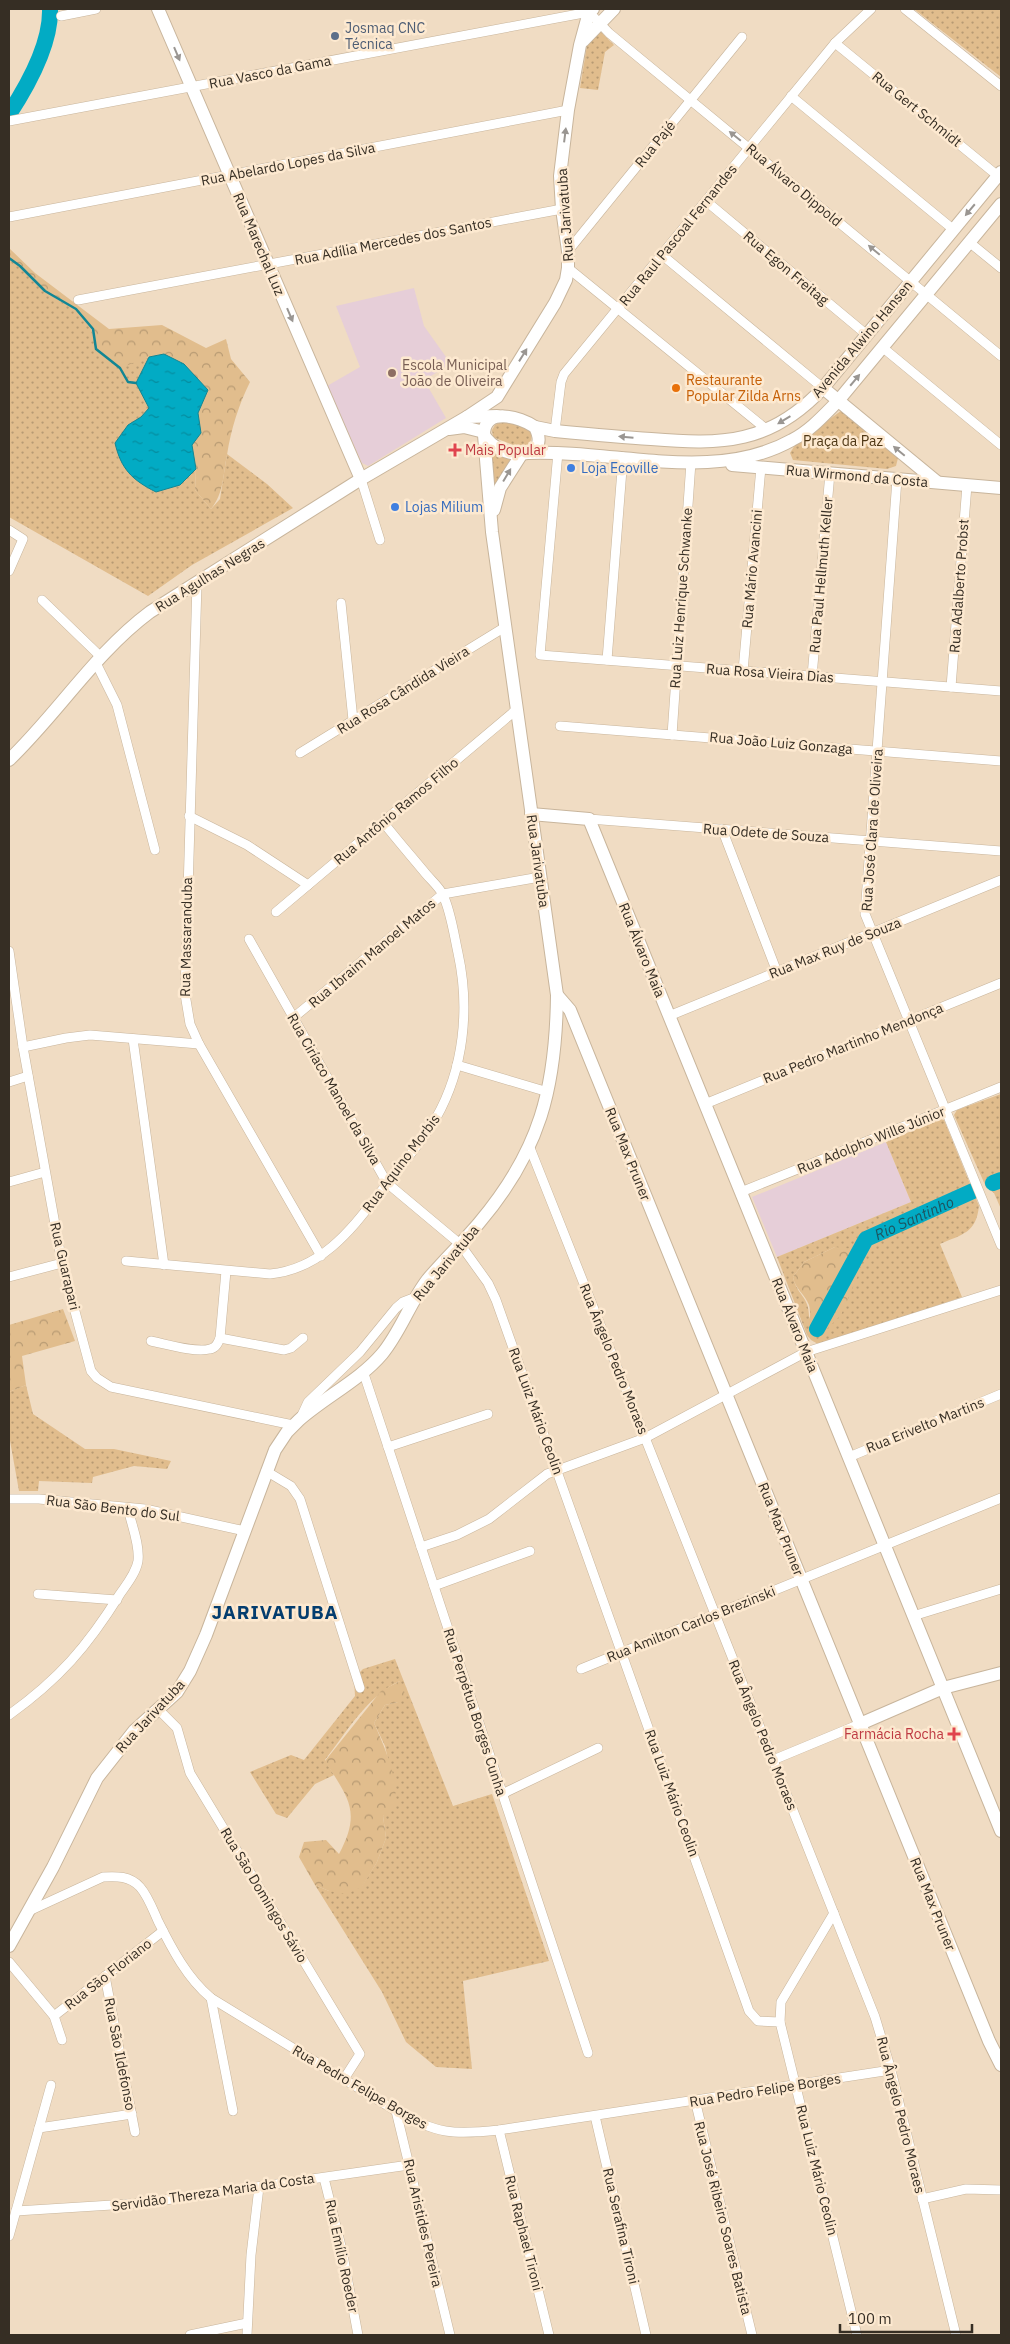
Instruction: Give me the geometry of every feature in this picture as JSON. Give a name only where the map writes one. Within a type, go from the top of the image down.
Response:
[{"type":"street","points":[[61,16],[96,9]]},
{"type":"street","name":"Rua Marechal Luz","points":[[158,9],[361,479]]},
{"type":"street","points":[[580,45],[614,9]]},
{"type":"street","name":"Rua Raul Pascoal Fernandes","points":[[555,431],[560,382],[564,374],[835,43],[871,9]]},
{"type":"street","points":[[905,9],[1001,86]]},
{"type":"street","name":"Rua Vasco da Gama","points":[[10,120],[590,10]]},
{"type":"street","name":"Rua Álvaro Dippold","points":[[590,10],[599,23],[1001,356]]},
{"type":"street","name":"Rua Jarivatuba","points":[[9,1946],[97,1778],[134,1731],[177,1692],[193,1665],[275,1450],[296,1422],[363,1371],[389,1345],[428,1279],[504,1192],[530,1148],[548,1092],[556,1044],[558,995],[492,532],[485,426],[493,399],[556,302],[566,280],[568,251],[562,209],[560,176],[568,110],[580,45],[590,10]]},
{"type":"street","name":"Rua Pajé","points":[[568,251],[742,37]]},
{"type":"street","name":"Rua Gert Schmidt","points":[[835,43],[1000,174]]},
{"type":"street","points":[[791,96],[954,230]]},
{"type":"street","name":"Rua Abelardo Lopes da Silva","points":[[9,217],[568,110]]},
{"type":"street","name":"Avenida Alwino Hansen","points":[[536,427],[555,431],[705,443],[735,440],[766,430],[791,416],[823,388],[1000,174]]},
{"type":"street","name":"Rua Egon Freitag","points":[[706,201],[867,334]]},
{"type":"street","name":"Avenida Alwino Hansen","points":[[525,454],[558,452],[712,463],[751,457],[794,440],[808,430],[838,400],[1001,204]]},
{"type":"street","name":"Rua Adília Mercedes dos Santos","points":[[78,300],[562,209]]},
{"type":"street","points":[[970,242],[1001,268]]},
{"type":"street","points":[[662,255],[937,482]]},
{"type":"street","points":[[568,268],[766,430]]},
{"type":"street","points":[[882,347],[1001,446]]},
{"type":"street","points":[[485,426],[492,445],[501,450],[525,454],[537,447],[539,439],[536,427],[526,421],[504,416],[503,404],[493,399]]},
{"type":"street","name":"Rua Agulhas Negras","points":[[9,760],[98,660],[136,622],[361,479],[468,417],[493,399]]},
{"type":"street","name":"Rua Agulhas Negras","points":[[444,430],[485,426],[504,416]]},
{"type":"street","name":"Rua Agulhas Negras","points":[[468,417],[485,426]]},
{"type":"street","name":"Rua Rosa Vieira Dias","points":[[558,452],[540,655],[1001,691]]},
{"type":"street","name":"Rua Jarivatuba","points":[[492,532],[495,501],[500,488],[525,454]]},
{"type":"street","points":[[607,660],[623,457]]},
{"type":"street","name":"Rua Luiz Henrique Schwanke","points":[[672,734],[691,462]]},
{"type":"street","name":"Rua Wirmond da Costa","points":[[712,463],[1001,488]]},
{"type":"street","name":"Rua Mário Avancini","points":[[743,671],[761,468]]},
{"type":"street","name":"Rua Paul Hellmuth Keller","points":[[812,676],[830,473]]},
{"type":"street","points":[[361,479],[380,540]]},
{"type":"street","name":"Rua José Clara de Oliveira","points":[[897,479],[865,914],[1001,1245]]},
{"type":"street","name":"Rua Adalberto Probst","points":[[951,688],[967,485]]},
{"type":"street","points":[[9,530],[23,539],[9,571]]},
{"type":"street","name":"Rua Massaranduba","points":[[197,583],[185,994],[190,1024],[199,1044],[321,1256]]},
{"type":"street","points":[[42,600],[98,660],[116,705],[155,850]]},
{"type":"street","points":[[341,603],[353,720]]},
{"type":"street","name":"Rua Rosa Cândida Vieira","points":[[300,753],[505,627]]},
{"type":"street","name":"Rua Antônio Ramos Filho","points":[[276,912],[516,710]]},
{"type":"street","name":"Rua João Luiz Gonzaga","points":[[560,726],[1001,761]]},
{"type":"street","name":"Rua Odete de Souza","points":[[531,814],[1001,851]]},
{"type":"street","points":[[189,816],[247,845],[308,885]]},
{"type":"street","name":"Rua Álvaro Maia","points":[[589,819],[913,1616],[997,1808],[1001,1831]]},
{"type":"street","name":"Rua Aquino Morbis","points":[[126,1260],[226,1271],[279,1273],[297,1268],[321,1256],[348,1232],[436,1118],[448,1093],[457,1065],[464,1012],[463,982],[456,942],[443,894],[383,822]]},
{"type":"street","points":[[722,829],[777,972]]},
{"type":"street","name":"Rua Ibraim Manoel Matos","points":[[293,1018],[443,894],[540,877]]},
{"type":"street","name":"Rua Max Ruy de Souza","points":[[669,1016],[1001,880]]},
{"type":"street","name":"Rua Ciríaco Manoel da Silva","points":[[249,939],[387,1183],[460,1244]]},
{"type":"street","name":"Rua Guarapari","points":[[9,951],[12,1007],[23,1046],[62,1263],[89,1364],[97,1378],[104,1384],[153,1397],[296,1422]]},
{"type":"street","name":"Rua Pedro Martinho Mendonça","points":[[705,1104],[1001,982]]},
{"type":"street","name":"Rua Max Pruner","points":[[558,995],[570,1010],[989,2041],[1001,2065]]},
{"type":"street","points":[[23,1046],[78,1036],[199,1044]]},
{"type":"street","points":[[132,1039],[164,1265]]},
{"type":"street","points":[[457,1065],[548,1092]]},
{"type":"street","points":[[9,1082],[28,1076]]},
{"type":"street","name":"Rua Adolpho Wille Júnior","points":[[741,1192],[1001,1087]]},
{"type":"street","name":"Rua Ângelo Pedro Moraes","points":[[530,1148],[875,2017],[891,2070],[956,2335]]},
{"type":"street","points":[[9,1182],[45,1172]]},
{"type":"street","name":"Rua Luiz Mário Ceolin","points":[[460,1244],[488,1283],[496,1300],[749,2011],[758,2021],[780,2022],[857,2335]]},
{"type":"street","points":[[9,1277],[62,1263]]},
{"type":"street","points":[[151,1341],[206,1349],[213,1348],[220,1338],[226,1271]]},
{"type":"street","points":[[421,1547],[448,1539],[481,1523],[502,1510],[537,1480],[557,1469],[645,1438],[806,1352],[1001,1290]]},
{"type":"street","points":[[296,1422],[308,1402],[360,1352],[396,1308],[403,1302],[416,1297]]},
{"type":"street","points":[[220,1338],[284,1350],[291,1348],[303,1338]]},
{"type":"street","name":"Rua Perpétua Borges Cunha","points":[[363,1371],[588,2054]]},
{"type":"street","name":"Rua Erivelto Martins","points":[[848,1456],[1001,1394]]},
{"type":"street","points":[[388,1447],[488,1414]]},
{"type":"street","points":[[266,1471],[291,1486],[300,1499],[360,1688]]},
{"type":"street","name":"Rua Amilton Carlos Brezinski","points":[[581,1669],[1001,1498]]},
{"type":"street","name":"Rua São Bento do Sul","points":[[9,1499],[39,1499],[128,1508],[192,1518],[245,1531]]},
{"type":"street","points":[[9,1715],[66,1669],[87,1644],[134,1572],[138,1560],[128,1508]]},
{"type":"street","points":[[434,1586],[530,1551]]},
{"type":"street","points":[[913,1616],[1001,1589]]},
{"type":"street","points":[[38,1594],[117,1600]]},
{"type":"street","points":[[773,1760],[943,1688],[1001,1673]]},
{"type":"street","name":"Rua São Domingos Sávio","points":[[159,1710],[177,1728],[190,1773],[360,2054],[344,2079]]},
{"type":"street","points":[[502,1794],[598,1748]]},
{"type":"street","name":"Rua Pedro Felipe Borges","points":[[29,1911],[91,1881],[115,1876],[124,1877],[139,1886],[185,1970],[201,1990],[211,1998],[396,2111],[426,2127],[448,2133],[499,2130],[891,2070]]},
{"type":"street","points":[[780,2022],[781,2002],[834,1913]]},
{"type":"street","name":"Rua São Floriano","points":[[54,2016],[163,1931]]},
{"type":"street","points":[[9,1962],[54,2016],[62,2040]]},
{"type":"street","name":"Rua São Ildefonso","points":[[105,1976],[135,2132]]},
{"type":"street","points":[[211,1998],[233,2111]]},
{"type":"street","points":[[9,2236],[51,2084]]},
{"type":"street","name":"Rua José Ribeiro Soares Batista","points":[[695,2100],[752,2335]]},
{"type":"street","name":"Rua Aristides Pereira","points":[[396,2111],[450,2335]]},
{"type":"street","points":[[39,2128],[132,2114]]},
{"type":"street","name":"Rua Serafina Tironi","points":[[595,2116],[646,2335]]},
{"type":"street","name":"Rua Raphael Tironi","points":[[499,2130],[548,2335]]},
{"type":"street","name":"Servidão Thereza Maria da Costa","points":[[16,2211],[144,2203],[409,2166]]},
{"type":"street","name":"Rua Emílio Roeder","points":[[324,2178],[342,2250],[358,2335]]},
{"type":"street","points":[[247,2335],[251,2255],[259,2187]]},
{"type":"street","points":[[922,2199],[966,2189],[1001,2190]]},
{"type":"street","points":[[190,2335],[247,2323]]},
{"type":"shaded area","name":"Escola Municipal João de Oliveira","points":[[414,288],[424,326],[451,364],[424,380],[446,418],[368,466],[362,463],[327,386],[360,367],[336,306]]},
{"type":"shaded area","points":[[886,1142],[911,1202],[777,1257],[752,1197]]},
{"type":"green space","points":[[914,9],[1001,9],[1001,77]]},
{"type":"green space","points":[[597,28],[614,45],[605,52],[598,90],[580,88],[587,45]]},
{"type":"green space","points":[[9,248],[35,273],[109,329],[162,325],[206,348],[226,339],[231,359],[250,382],[233,426],[221,490],[211,509],[195,490],[196,469],[192,445],[201,433],[198,413],[208,390],[184,364],[149,357],[120,368],[96,349],[93,329],[76,309],[45,291],[20,266],[9,258]]},
{"type":"green space","points":[[9,258],[41,288],[73,308],[85,318],[90,325],[96,349],[184,364],[208,390],[196,469],[195,490],[211,509],[220,499],[227,454],[267,484],[293,508],[192,565],[148,596],[9,517]]},
{"type":"green space","name":"Praça da Paz","points":[[842,410],[898,458],[896,466],[887,469],[793,460],[790,453],[795,445]]},
{"type":"green space","points":[[499,423],[516,423],[530,430],[530,443],[524,449],[495,438],[492,430]]},
{"type":"green space","points":[[491,453],[512,459],[499,479],[494,493]]},
{"type":"green space","points":[[1001,1094],[1001,1209],[994,1193],[986,1187],[954,1115],[957,1110]]},
{"type":"green space","points":[[939,1119],[944,1120],[979,1206],[975,1222],[967,1231],[940,1244],[962,1297],[818,1344],[807,1335],[777,1257],[911,1202],[886,1142]],"holes":[[[835,1247],[809,1319],[807,1305],[793,1277],[804,1262]]]},
{"type":"green space","points":[[835,1247],[853,1249],[861,1268],[841,1315],[826,1330],[812,1325],[809,1305],[793,1277],[804,1262]]},
{"type":"green space","points":[[63,1309],[75,1341],[22,1356],[26,1385],[9,1392],[9,1325]]},
{"type":"green space","points":[[26,1385],[33,1414],[85,1449],[114,1449],[171,1461],[167,1469],[134,1466],[93,1477],[92,1483],[39,1481],[38,1491],[19,1491],[9,1435],[9,1392]]},
{"type":"green space","points":[[395,1659],[453,1806],[492,1794],[549,1961],[463,1981],[472,2069],[436,2067],[406,2042],[382,1992],[315,1885],[329,1891],[362,1886],[377,1862],[386,1838],[383,1816],[395,1792],[385,1746],[374,1723],[385,1705],[398,1702],[400,1681],[367,1705],[325,1760],[334,1775],[315,1784],[287,1818],[276,1814],[250,1772],[291,1755],[304,1760],[355,1696],[354,1678],[363,1669]]},
{"type":"green space","points":[[400,1681],[406,1696],[398,1702],[385,1705],[374,1723],[394,1778],[395,1800],[392,1808],[383,1816],[386,1838],[377,1862],[362,1887],[346,1894],[329,1891],[315,1885],[299,1857],[304,1842],[326,1840],[339,1854],[350,1827],[351,1815],[346,1795],[325,1761],[381,1691]]},
{"type":"water","points":[[164,354],[184,364],[208,390],[198,413],[201,433],[192,445],[196,469],[180,485],[156,492],[140,483],[129,473],[124,467],[115,443],[128,425],[141,417],[149,408],[136,383],[149,357]]},
{"type":"waterway","points":[[9,114],[37,64],[47,36],[50,9]]},
{"type":"waterway","points":[[9,258],[20,266],[45,291],[76,309],[93,329],[96,349],[120,368],[128,382],[136,383]]},
{"type":"waterway","name":"Rio Santinho","points":[[993,1183],[1001,1180]]},
{"type":"waterway","name":"Rio Santinho","points":[[817,1329],[866,1239],[973,1191]]},
{"type":"place","name":"Josmaq CNC Técnica","points":[[335,36]]},
{"type":"place","name":"Escola Municipal João de Oliveira","points":[[392,373]]},
{"type":"place","name":"Restaurante Popular Zilda Arns","points":[[676,388]]},
{"type":"place","name":"Mais Popular","points":[[455,450]]},
{"type":"place","name":"Loja Ecoville","points":[[571,468]]},
{"type":"place","name":"Lojas Milium","points":[[395,507]]},
{"type":"place","name":"Farmácia Rocha","points":[[954,1734]]},
{"type":"district","name":"JARIVATUBA","points":[[275,1612]]}]
